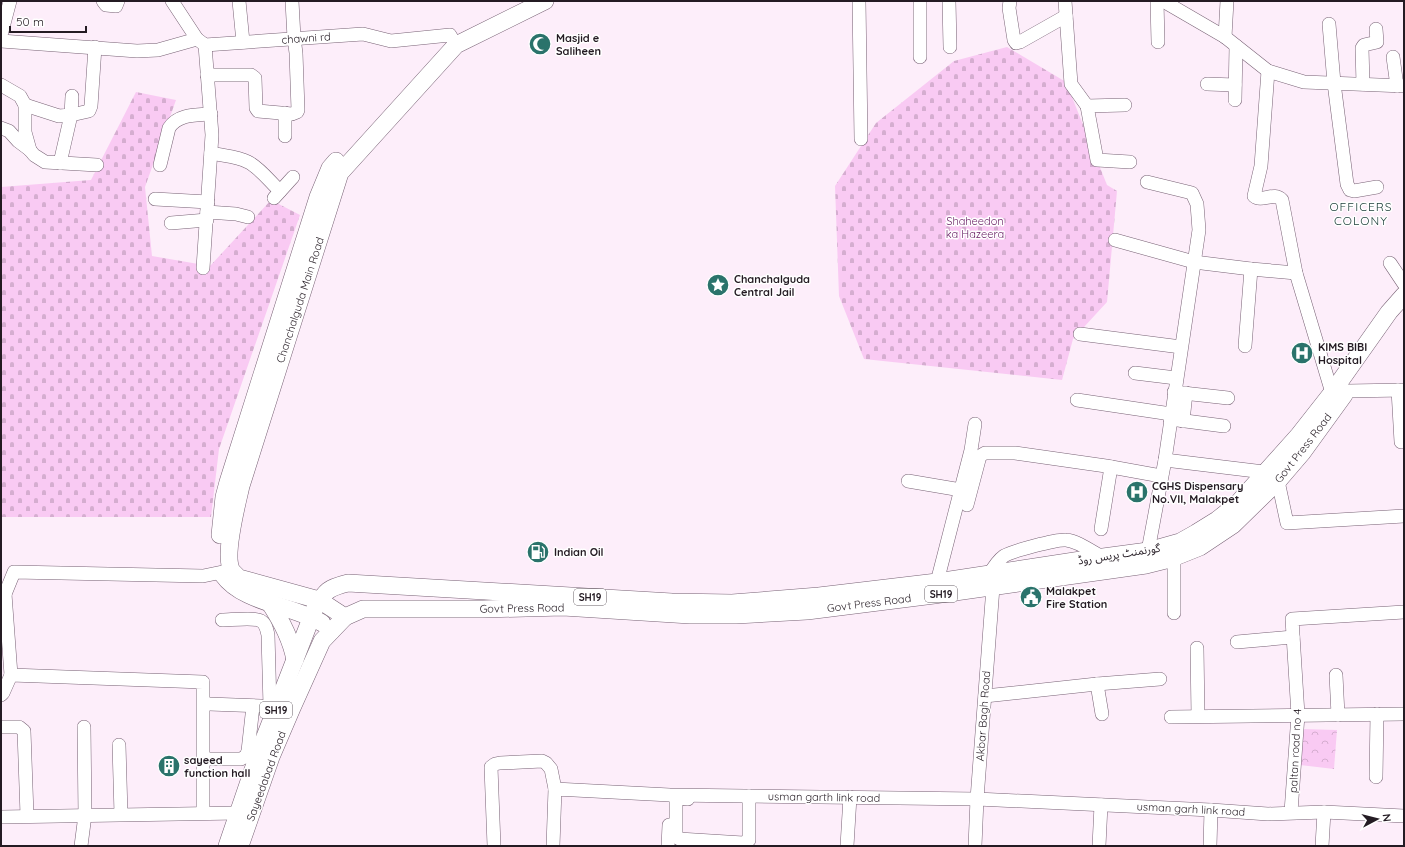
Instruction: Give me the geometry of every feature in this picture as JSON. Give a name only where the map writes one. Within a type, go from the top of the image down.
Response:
[{"type":"main road","name":"Chanchalguda Main Road","points":[[227,572],[218,560],[231,497],[228,482],[318,197],[330,168],[453,40],[520,1]]},
{"type":"main road","name":"Chanchalguda Main Road","points":[[453,40],[545,1]]},
{"type":"main road","name":"SH19","points":[[1339,392],[1389,312],[1404,295]]},
{"type":"main road","name":"Govt Press Road","points":[[345,617],[363,609],[563,607],[736,615],[807,611],[991,581],[1146,565],[1174,558],[1200,547],[1233,525],[1271,476],[1302,453],[1339,392],[1368,358],[1404,310]]},
{"type":"main road","name":"گورنمنٹ پریس روڈ","points":[[316,608],[328,589],[348,583],[732,603],[819,596],[937,582],[991,581],[1102,557],[1148,551],[1180,542],[1217,520],[1271,476]]},
{"type":"main road","points":[[227,572],[229,583],[245,594],[269,602],[316,608]]},
{"type":"main road","points":[[227,572],[316,608],[345,617]]},
{"type":"main road","points":[[269,602],[287,631],[295,660]]},
{"type":"main road","points":[[316,608],[327,635]]},
{"type":"main road","name":"Sayeedabad Road","points":[[227,846],[274,706],[316,608]]},
{"type":"main road","name":"SH19","points":[[327,635],[345,617]]},
{"type":"main road","name":"Sayeedabad Road","points":[[240,846],[271,758],[292,708],[327,635]]},
{"type":"street","points":[[1,35],[10,1]]},
{"type":"street","points":[[103,1],[106,5],[116,6],[118,1]]},
{"type":"street","points":[[172,1],[201,42],[207,75],[212,135],[203,268]]},
{"type":"street","points":[[239,1],[243,42]]},
{"type":"street","points":[[207,75],[251,75],[255,78],[256,108],[258,111],[295,113],[298,110],[292,1]]},
{"type":"street","points":[[859,1],[861,139]]},
{"type":"street","points":[[920,1],[920,57]]},
{"type":"street","points":[[948,1],[950,46]]},
{"type":"street","points":[[1010,1],[1016,42],[1020,42],[1066,16]]},
{"type":"street","points":[[1065,1],[1071,84],[1087,106],[1097,160],[1130,162]]},
{"type":"street","points":[[1157,1],[1158,42]]},
{"type":"street","points":[[1163,1],[1225,37],[1268,71],[1304,82],[1400,86],[1393,57]]},
{"type":"street","points":[[1225,37],[1227,1]]},
{"type":"street","points":[[1329,24],[1334,83],[1347,184],[1350,190],[1354,191],[1377,187]]},
{"type":"street","points":[[1363,84],[1362,48],[1364,45],[1377,42],[1376,29]]},
{"type":"street","name":"chawni rd","points":[[1,41],[137,51],[158,50],[201,42],[243,42],[363,34],[391,41],[453,40]]},
{"type":"street","points":[[1234,100],[1236,46]]},
{"type":"street","points":[[25,105],[59,116],[89,111],[91,106],[95,47]]},
{"type":"street","points":[[1268,71],[1262,166],[1254,196],[1258,199],[1275,196],[1282,200],[1296,274],[1339,392],[1401,390],[1401,442]]},
{"type":"street","points":[[1207,84],[1235,85]]},
{"type":"street","points":[[1,85],[20,96],[25,105],[25,132],[30,150],[34,156],[45,162],[97,165]]},
{"type":"street","points":[[60,163],[71,115],[72,96]]},
{"type":"street","points":[[1087,106],[1125,105]]},
{"type":"street","points":[[285,113],[285,136]]},
{"type":"street","points":[[160,166],[169,128],[172,123],[177,119],[188,116],[211,114]]},
{"type":"street","points":[[1,128],[9,131],[18,141],[30,150]]},
{"type":"street","points":[[211,153],[241,159],[256,167],[277,195],[293,177]]},
{"type":"street","points":[[1147,182],[1192,193],[1197,204],[1199,230],[1176,378],[1180,392],[1164,460],[1148,551]]},
{"type":"street","points":[[155,199],[207,211],[236,214],[248,217]]},
{"type":"street","points":[[171,223],[207,211]]},
{"type":"street","points":[[1115,240],[1194,262],[1296,274]]},
{"type":"street","points":[[1390,263],[1404,284]]},
{"type":"street","points":[[1245,346],[1251,269]]},
{"type":"street","points":[[1080,334],[1181,348]]},
{"type":"street","points":[[1135,374],[1176,378]]},
{"type":"street","points":[[1180,392],[1228,398]]},
{"type":"street","points":[[1077,400],[1224,426]]},
{"type":"street","points":[[937,582],[971,450],[975,424]]},
{"type":"street","points":[[966,505],[980,456],[985,453],[1016,453],[1161,476]]},
{"type":"street","points":[[1164,460],[1271,476],[1287,523],[1404,516]]},
{"type":"street","points":[[1101,529],[1111,467]]},
{"type":"street","points":[[908,481],[961,490]]},
{"type":"street","points":[[991,581],[996,562],[1005,556],[1035,546],[1060,540],[1072,541],[1102,557]]},
{"type":"street","points":[[1174,558],[1174,613]]},
{"type":"street","points":[[1,695],[11,675],[3,594],[14,572],[203,576],[227,572]]},
{"type":"street","name":"Akbar Bagh Road","points":[[975,846],[991,581]]},
{"type":"street","name":"paltan road no 4","points":[[1291,812],[1298,715],[1292,619],[1404,612]]},
{"type":"street","points":[[209,704],[274,706],[268,635],[265,624],[257,619],[222,620]]},
{"type":"street","points":[[1237,642],[1293,637]]},
{"type":"street","points":[[1197,648],[1198,716]]},
{"type":"street","points":[[11,675],[203,682],[203,813]]},
{"type":"street","points":[[1336,675],[1338,715]]},
{"type":"street","points":[[985,696],[1160,679]]},
{"type":"street","points":[[1098,684],[1102,714]]},
{"type":"street","points":[[208,759],[241,759],[246,756],[248,751],[253,706]]},
{"type":"street","points":[[1376,776],[1377,714]]},
{"type":"street","points":[[1171,717],[1404,714]]},
{"type":"street","points":[[1,727],[19,727],[24,732],[28,815]]},
{"type":"street","points":[[81,846],[85,815],[84,727]]},
{"type":"street","points":[[119,745],[121,814]]},
{"type":"street","points":[[494,846],[491,767],[500,763],[542,761],[551,769],[554,789],[553,846]]},
{"type":"street","name":"usman garth link road","points":[[554,789],[749,799],[977,799]]},
{"type":"street","points":[[668,846],[670,795]]},
{"type":"street","points":[[847,846],[850,798]]},
{"type":"street","points":[[677,799],[749,799],[749,837],[747,842],[679,839],[676,836],[677,799]]},
{"type":"street","name":"usman garh link road","points":[[977,799],[1268,814],[1324,812],[1404,816]]},
{"type":"street","points":[[1099,846],[1101,805]]},
{"type":"street","points":[[1210,846],[1211,810]]},
{"type":"street","points":[[1322,846],[1324,812]]},
{"type":"street","points":[[1,817],[28,815],[238,813]]},
{"type":"green space","name":"Shaheedon ka Hazeera","points":[[1007,47],[1066,82],[1107,185],[1117,191],[1107,302],[1073,339],[1062,380],[864,359],[839,296],[835,186],[876,123],[954,61]]},
{"type":"green space","points":[[136,92],[176,100],[145,187],[152,256],[210,266],[271,200],[300,215],[219,449],[211,517],[1,517],[1,187],[91,180]]},
{"type":"green space","points":[[1301,729],[1337,730],[1334,769],[1300,765]]},
{"type":"place","name":"Masjid e Saliheen","points":[[540,44]]},
{"type":"place","name":"Chanchalguda Central Jail","points":[[718,285]]},
{"type":"place","name":"KIMS BIBI Hospital","points":[[1302,353]]},
{"type":"place","name":"CGHS Dispensary No.VII, Malakpet","points":[[1137,492]]},
{"type":"place","name":"Indian Oil","points":[[538,552]]},
{"type":"place","name":"Malakpet Fire Station","points":[[1031,597]]},
{"type":"place","name":"sayeed function hall","points":[[169,766]]},
{"type":"district","name":"OFFICERS COLONY","points":[[1361,213]]}]
